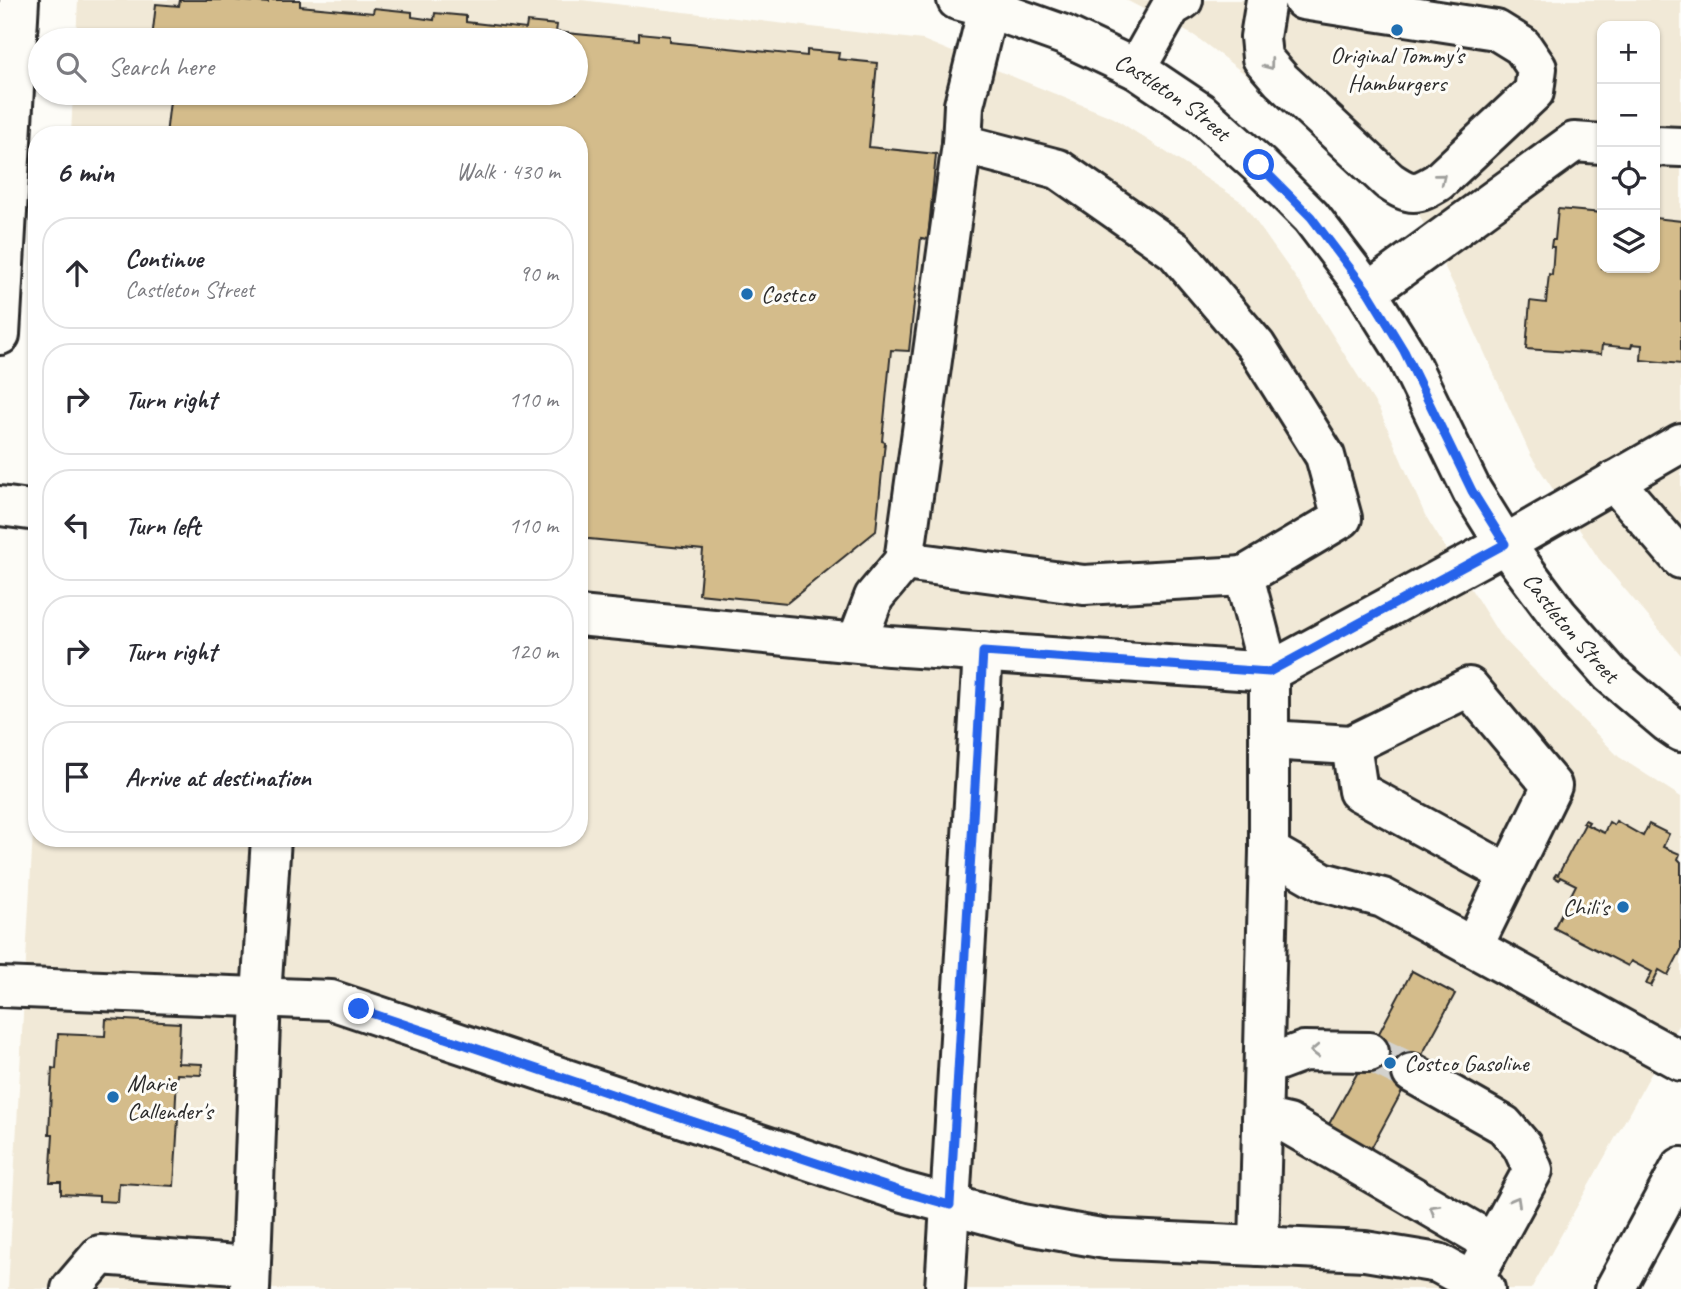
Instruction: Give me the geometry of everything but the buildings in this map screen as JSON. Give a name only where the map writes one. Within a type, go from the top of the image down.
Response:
[{"type":"street","points":[[0,335],[19,0]]},
{"type":"street","points":[[1136,69],[1171,7],[1183,0]]},
{"type":"street","points":[[1266,0],[1260,37],[1262,58],[1281,80],[1403,191],[1420,193],[1438,182],[1534,92],[1536,68],[1522,46],[1496,30],[1303,0]]},
{"type":"street","points":[[857,642],[874,597],[904,561],[962,144],[973,4]]},
{"type":"street","name":"Castleton Street","points":[[973,4],[1064,35],[1136,69],[1200,112],[1311,217],[1368,292],[1404,351],[1472,491],[1505,544],[1558,615],[1611,674],[1681,732]]},
{"type":"street","points":[[1368,292],[1574,142],[1597,144]]},
{"type":"street","points":[[904,561],[1084,585],[1244,576],[1342,518],[1325,456],[1256,346],[1175,251],[1058,169],[962,144]]},
{"type":"street","points":[[1660,146],[1681,147]]},
{"type":"street","points":[[588,617],[857,642],[1269,672],[1505,544],[1681,443]]},
{"type":"street","points":[[1614,481],[1681,559]]},
{"type":"street","points":[[0,506],[28,510]]},
{"type":"street","points":[[1244,576],[1269,672],[1269,851],[1259,1246]]},
{"type":"street","points":[[945,1289],[983,652]]},
{"type":"street","points":[[1269,740],[1351,744],[1469,687],[1552,786],[1473,947]]},
{"type":"street","points":[[1351,744],[1358,791],[1509,874]]},
{"type":"street","points":[[71,1289],[100,1255],[250,1277],[261,997],[270,847]]},
{"type":"street","points":[[1269,851],[1323,882],[1383,898],[1681,1061]]},
{"type":"street","points":[[0,987],[331,1000],[888,1186],[1022,1224],[1106,1239],[1365,1251],[1438,1263],[1475,1287],[1493,1243],[1533,1170],[1522,1146],[1504,1125],[1412,1073]]},
{"type":"street","points":[[1264,1066],[1304,1051],[1369,1052]]},
{"type":"street","points":[[1262,1118],[1288,1124],[1493,1243]]},
{"type":"street","points":[[1615,1289],[1679,1173]]},
{"type":"shaded area","points":[[78,0],[581,0],[923,40],[1114,118],[1242,202],[1303,288],[1380,411],[1425,515],[1499,634],[1619,757],[1681,797],[1681,1020],[1531,1289],[8,1289],[32,847],[588,847],[588,126],[71,126],[72,105],[588,105],[588,28],[77,28]]},
{"type":"shaded area","points":[[1126,0],[1681,0],[1681,655],[1599,559],[1531,456],[1413,202],[1195,36]]},
{"type":"tunnel","points":[[1369,1052],[1412,1073]]},
{"type":"place","name":"Original Tommy's Hamburgers","points":[[1397,30]]},
{"type":"place","name":"Costco","points":[[747,294]]},
{"type":"place","name":"Chili's","points":[[1623,907]]},
{"type":"place","name":"Costco Gasoline","points":[[1390,1063]]},
{"type":"place","name":"Marie Callender's","points":[[113,1097]]},
{"type":"route","points":[[359,1009],[900,1191],[950,1205],[983,652],[1269,672],[1505,544],[1472,491],[1404,351],[1368,292],[1311,217],[1259,165]]}]
